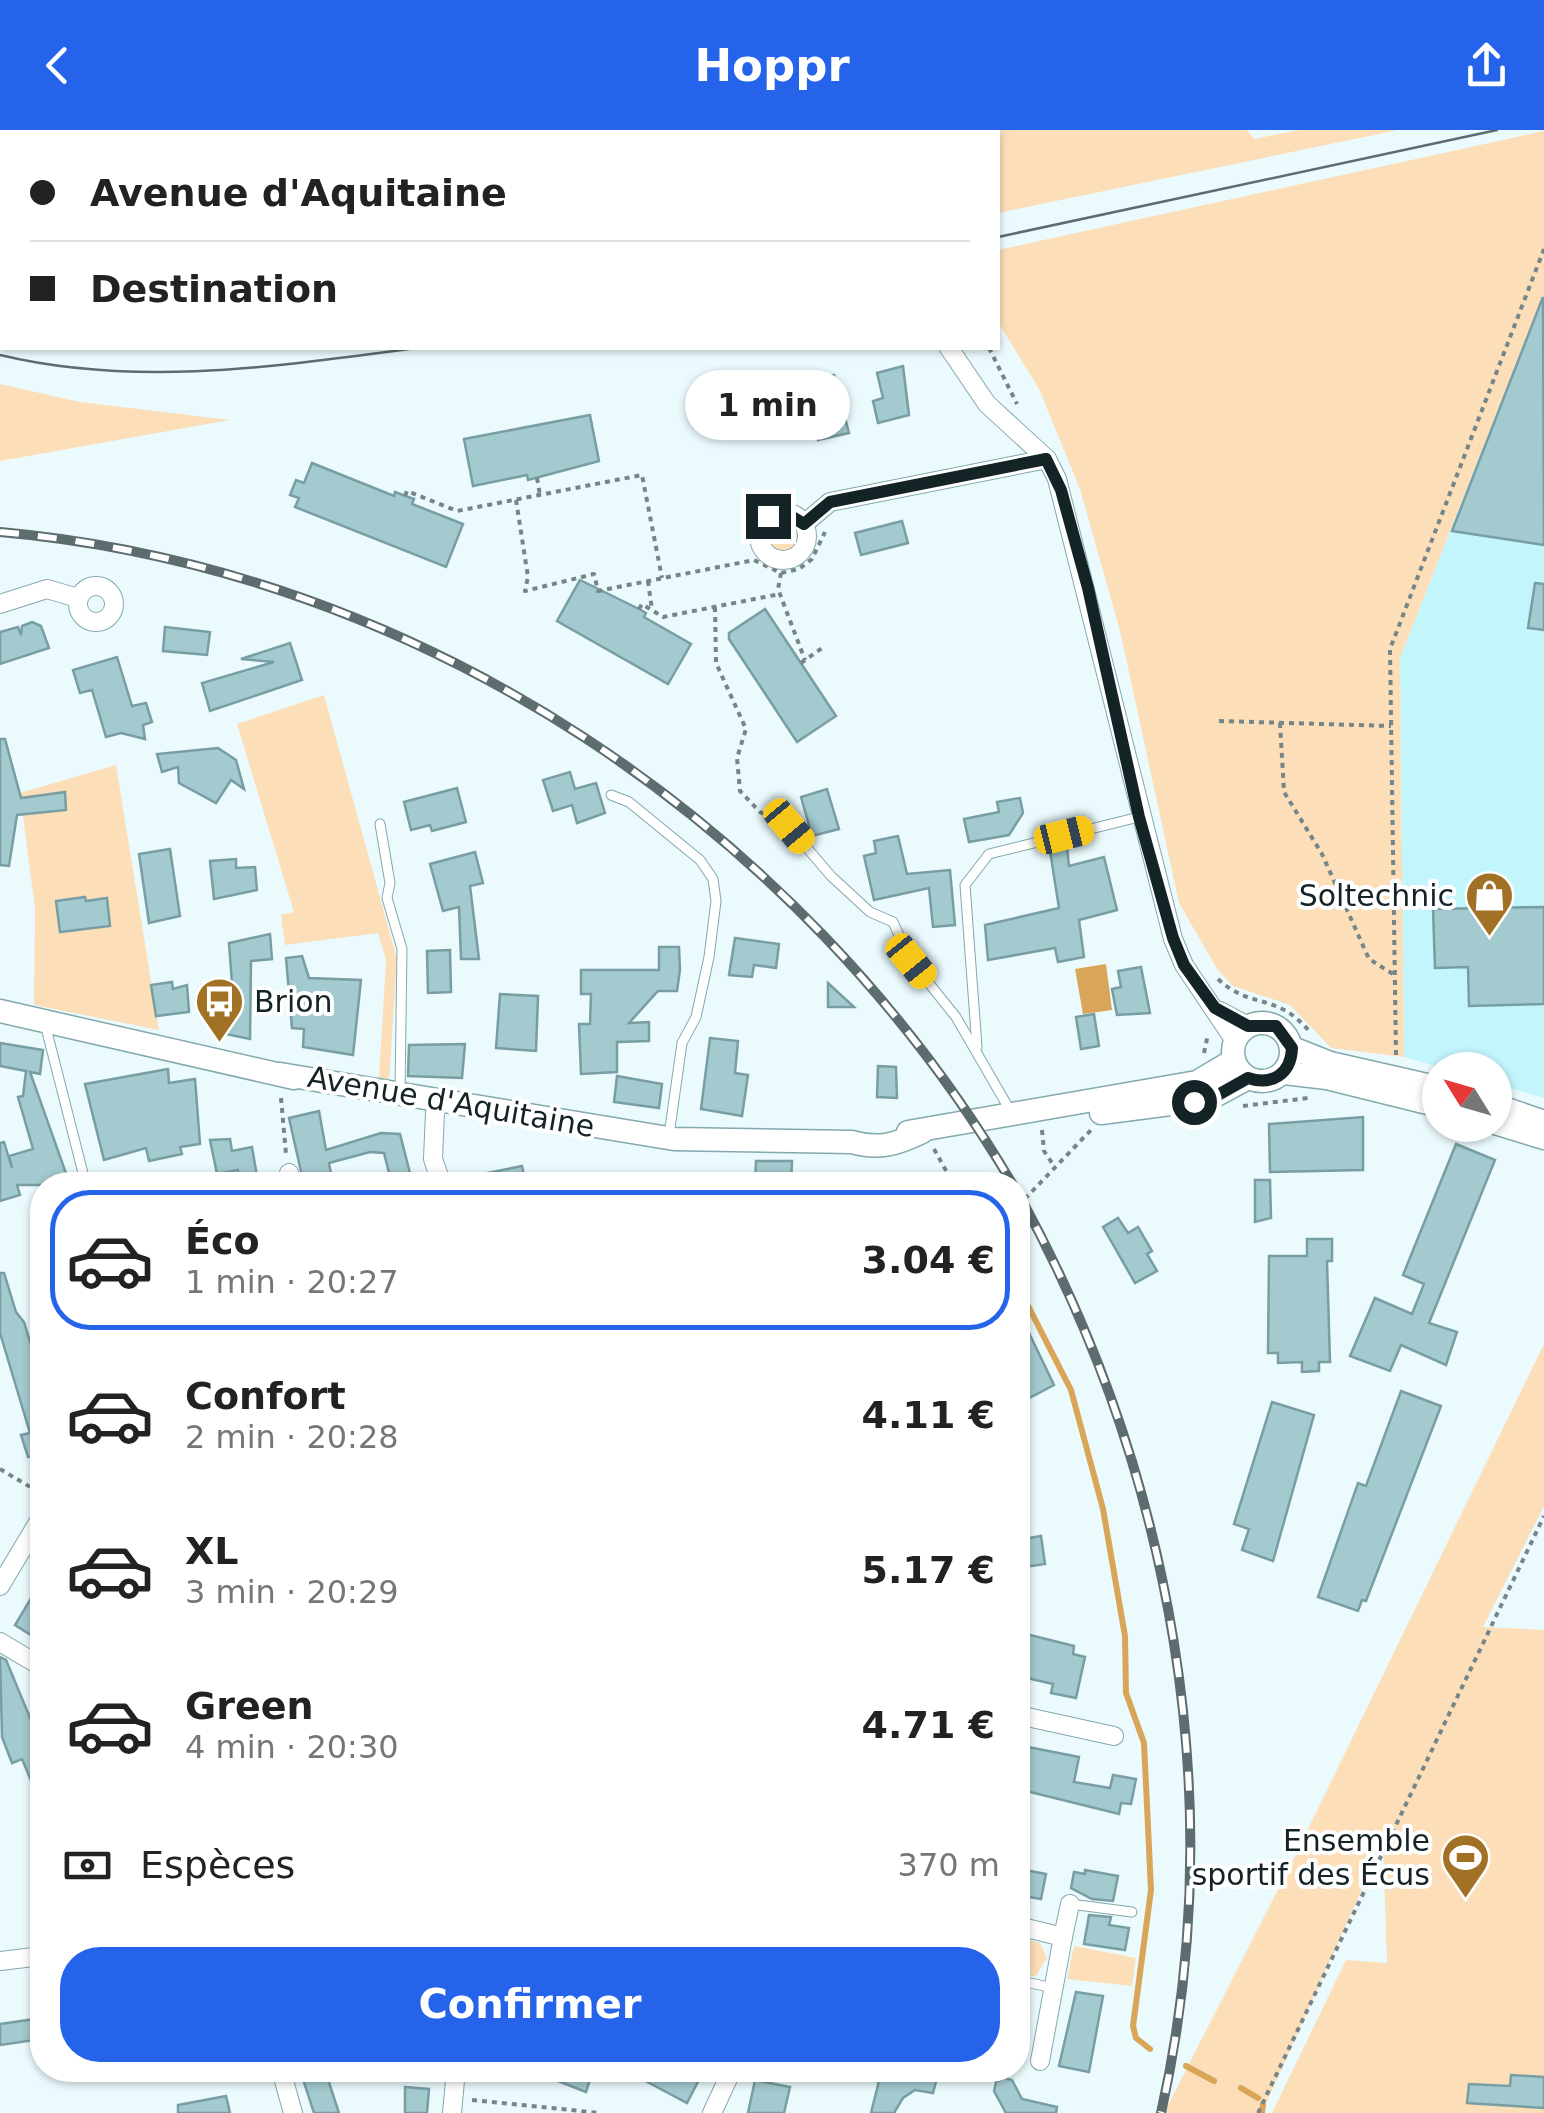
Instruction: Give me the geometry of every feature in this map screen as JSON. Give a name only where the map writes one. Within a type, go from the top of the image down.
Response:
[{"type":"street","points":[[950,350],[987,404],[1046,459],[1061,490],[1088,588],[1139,817],[1184,965],[1241,1051],[1268,1081],[1284,1073],[1422,1102]]},
{"type":"street","points":[[804,524],[830,502],[1046,459]]},
{"type":"street","points":[[0,604],[46,589],[78,598]]},
{"type":"street","name":"Avenue d'Aquitaine","points":[[0,1012],[280,1074],[400,1094],[436,1107]]},
{"type":"street","points":[[1241,1051],[1276,1026],[1323,1079],[1395,1075],[1422,1083]]},
{"type":"street","points":[[1284,1073],[1292,1048]]},
{"type":"street","name":"Avenue d'Aquitaine","points":[[280,1074],[382,1103],[669,1138],[852,1142],[868,1147],[895,1145],[922,1132],[1197,1082],[1241,1051]]},
{"type":"street","name":"Avenue d'Aquitaine","points":[[1012,1117],[1040,1118],[1209,1100],[1241,1051]]},
{"type":"street","points":[[436,1107],[432,1141],[439,1172]]},
{"type":"street","points":[[1512,1111],[1544,1122]]},
{"type":"street","points":[[1512,1128],[1544,1138]]},
{"type":"street","points":[[0,1586],[30,1536]]},
{"type":"street","points":[[0,1642],[30,1659]]},
{"type":"street","points":[[1030,1718],[1114,1736]]},
{"type":"street","points":[[1040,2061],[1070,1904]]},
{"type":"street","points":[[1030,1929],[1063,1937]]},
{"type":"street","points":[[0,1962],[30,1958]]},
{"type":"street","points":[[285,2082],[292,2113]]},
{"type":"street","points":[[712,2113],[726,2082]]},
{"type":"lane","points":[[610,795],[629,802],[700,860],[713,879],[716,901],[709,957],[696,1017],[682,1044],[669,1138]]},
{"type":"lane","points":[[976,1049],[965,886],[973,869],[990,854],[1139,817]]},
{"type":"lane","points":[[380,824],[390,883],[388,898],[402,950],[400,1094]]},
{"type":"lane","points":[[789,826],[831,876],[870,912],[892,922],[911,961],[976,1049],[1012,1117]]},
{"type":"lane","points":[[44,1021],[83,1172]]},
{"type":"lane","points":[[1070,1904],[1132,1912]]},
{"type":"lane","points":[[1030,1983],[1053,1988]]},
{"type":"path","points":[[1395,1075],[1390,649],[1544,250]]},
{"type":"path","points":[[990,350],[1018,408]]},
{"type":"path","points":[[405,496],[407,491],[457,512],[642,475],[662,578]]},
{"type":"path","points":[[537,478],[540,495]]},
{"type":"path","points":[[516,500],[528,578],[525,591],[594,574],[598,591],[754,560],[781,574],[799,570],[812,559],[828,524]]},
{"type":"path","points":[[781,574],[776,581],[802,662],[825,646]]},
{"type":"path","points":[[648,581],[652,610]]},
{"type":"path","points":[[639,609],[642,604],[663,617],[780,594]]},
{"type":"path","points":[[715,607],[716,663],[746,729],[737,758],[740,792],[760,812],[789,826]]},
{"type":"path","points":[[1219,722],[1391,726]]},
{"type":"path","points":[[1280,723],[1284,792],[1322,854],[1369,959],[1395,975]]},
{"type":"path","points":[[1209,969],[1234,993],[1293,1011],[1330,1050],[1323,1079],[1241,1106]]},
{"type":"path","points":[[280,1074],[289,1172]]},
{"type":"path","points":[[1040,1118],[1044,1151],[1054,1166]]},
{"type":"path","points":[[1030,1193],[1084,1133],[1100,1125]]},
{"type":"path","points":[[922,1132],[946,1172]]},
{"type":"path","points":[[0,1468],[30,1487]]},
{"type":"path","points":[[1258,2113],[1544,1516]]},
{"type":"path","points":[[452,2106],[600,2113]]},
{"type":"shaded area","points":[[1000,130],[1247,130],[1254,139],[1299,130],[1398,130],[1000,213]]},
{"type":"shaded area","points":[[1544,131],[1544,292],[1400,658],[1404,1057],[1331,1048],[1290,1005],[1233,986],[1217,969],[1179,903],[1120,631],[1080,489],[1039,389],[1000,325],[1000,250]]},
{"type":"shaded area","points":[[1544,292],[1544,1098],[1512,1089],[1512,1052],[1422,1052],[1422,1062],[1404,1057],[1400,658]]},
{"type":"shaded area","points":[[0,384],[80,402],[230,420],[0,461]]},
{"type":"shaded area","points":[[783,520],[795,524],[799,536],[795,548],[783,552],[771,548],[767,536],[771,524]]},
{"type":"shaded area","points":[[324,695],[397,959],[389,1081],[379,1079],[386,960],[378,933],[285,945],[281,915],[294,912],[237,724]]},
{"type":"shaded area","points":[[116,765],[159,1030],[34,1005],[35,909],[20,793]]},
{"type":"shaded area","points":[[1106,964],[1112,1010],[1083,1014],[1075,969]]},
{"type":"shaded area","points":[[1544,1344],[1544,1506],[1483,1627],[1544,1630],[1544,2113],[1272,2113],[1346,1960],[1387,1963],[1383,1842],[1262,2113],[1164,2113],[1292,1862]]},
{"type":"shaded area","points":[[1030,1941],[1040,1943],[1047,1958],[1036,1976],[1030,1976]]},
{"type":"shaded area","points":[[1074,1946],[1136,1958],[1132,1986],[1067,1979]]},
{"type":"building","points":[[1543,297],[1544,545],[1452,531]]},
{"type":"building","points":[[903,366],[909,415],[878,423],[873,401],[883,398],[877,373]]},
{"type":"building","points":[[834,375],[849,433],[818,440],[803,382]]},
{"type":"building","points":[[590,415],[599,461],[528,480],[527,475],[473,486],[464,439]]},
{"type":"building","points":[[312,463],[394,496],[395,492],[414,499],[412,504],[463,524],[446,567],[295,507],[299,498],[290,495],[296,480],[304,483]]},
{"type":"building","points":[[902,521],[908,543],[861,555],[855,533]]},
{"type":"building","points":[[580,580],[646,613],[644,617],[691,644],[668,684],[557,621]]},
{"type":"building","points":[[1535,583],[1544,584],[1544,630],[1528,628]]},
{"type":"building","points":[[765,609],[836,716],[797,742],[729,639],[729,633]]},
{"type":"building","points":[[32,622],[41,626],[49,648],[0,664],[0,632],[18,627],[21,635],[22,626]]},
{"type":"building","points":[[165,627],[210,632],[207,655],[163,651]]},
{"type":"building","points":[[290,643],[302,680],[210,711],[202,683],[274,662],[241,659]]},
{"type":"building","points":[[117,657],[132,706],[146,703],[152,722],[143,725],[145,739],[121,733],[106,737],[92,690],[80,693],[73,670]]},
{"type":"building","points":[[0,739],[5,739],[21,798],[65,792],[66,810],[17,815],[9,866],[0,865]]},
{"type":"building","points":[[218,748],[236,760],[244,789],[231,780],[216,803],[179,783],[178,767],[162,772],[157,754]]},
{"type":"building","points":[[570,772],[575,789],[596,783],[605,813],[577,823],[572,805],[553,811],[543,780]]},
{"type":"building","points":[[457,788],[466,822],[432,831],[430,825],[411,830],[404,802]]},
{"type":"building","points":[[827,789],[839,829],[812,836],[801,797]]},
{"type":"building","points":[[1020,798],[1023,813],[1009,835],[969,842],[964,819],[999,812],[997,802]]},
{"type":"building","points":[[898,836],[907,874],[950,870],[955,925],[933,927],[929,888],[874,900],[864,856],[876,853],[874,841]]},
{"type":"building","points":[[1067,847],[1069,866],[1104,857],[1117,910],[1079,920],[1084,957],[1058,962],[1055,948],[988,960],[985,925],[1059,908],[1050,851]]},
{"type":"building","points":[[170,849],[180,916],[149,923],[139,854]]},
{"type":"building","points":[[475,852],[483,883],[470,886],[479,959],[461,959],[459,907],[443,911],[430,864]]},
{"type":"building","points":[[236,859],[236,868],[255,867],[257,890],[214,899],[210,861]]},
{"type":"building","points":[[85,897],[86,901],[107,898],[110,926],[60,932],[56,901]]},
{"type":"building","name":"Soltechnic","points":[[1544,907],[1544,1004],[1469,1006],[1468,967],[1435,968],[1433,909]]},
{"type":"building","points":[[270,934],[272,959],[251,961],[250,1039],[221,1033],[221,984],[232,984],[229,943]]},
{"type":"building","points":[[735,938],[779,944],[776,968],[754,965],[752,977],[729,975]]},
{"type":"building","points":[[659,947],[679,947],[680,970],[677,991],[658,991],[629,1023],[649,1022],[649,1041],[617,1042],[617,1072],[581,1074],[579,1024],[590,1024],[591,994],[581,994],[581,970],[659,970]]},
{"type":"building","points":[[450,950],[451,992],[428,993],[427,951]]},
{"type":"building","points":[[302,956],[309,978],[361,980],[353,1055],[303,1047],[304,1029],[292,1028],[286,958]]},
{"type":"building","points":[[1141,967],[1150,1013],[1117,1015],[1112,989],[1121,987],[1118,971]]},
{"type":"building","points":[[172,982],[173,989],[187,985],[189,1012],[156,1016],[151,985]]},
{"type":"building","points":[[828,983],[854,1007],[828,1007]]},
{"type":"building","points":[[500,994],[538,996],[536,1051],[496,1048]]},
{"type":"building","points":[[1094,1014],[1099,1046],[1081,1049],[1076,1017]]},
{"type":"building","points":[[710,1038],[738,1041],[735,1073],[748,1075],[742,1116],[701,1109]]},
{"type":"building","points":[[0,1043],[43,1050],[40,1074],[30,1072],[66,1172],[30,1172],[30,1185],[17,1185],[20,1195],[0,1201],[0,1143],[4,1142],[12,1168],[9,1156],[33,1149],[18,1097],[23,1096],[26,1071],[0,1066]]},
{"type":"building","points":[[465,1044],[462,1078],[408,1076],[409,1045]]},
{"type":"building","points":[[878,1066],[896,1067],[897,1098],[877,1097]]},
{"type":"building","points":[[168,1069],[169,1083],[195,1079],[200,1144],[180,1147],[182,1154],[149,1161],[146,1148],[104,1160],[85,1084]]},
{"type":"building","points":[[617,1076],[662,1084],[659,1108],[614,1102]]},
{"type":"building","points":[[319,1111],[326,1150],[381,1133],[400,1134],[410,1172],[389,1172],[384,1153],[370,1152],[329,1163],[331,1172],[301,1172],[289,1118]]},
{"type":"building","points":[[1363,1117],[1363,1170],[1270,1172],[1269,1124]]},
{"type":"building","points":[[230,1139],[232,1151],[252,1147],[256,1172],[217,1172],[210,1140]]},
{"type":"building","points":[[1456,1144],[1495,1160],[1429,1323],[1457,1332],[1446,1365],[1401,1345],[1390,1371],[1350,1356],[1375,1298],[1412,1314],[1424,1284],[1403,1275]]},
{"type":"building","points":[[756,1161],[792,1161],[792,1172],[756,1172]]},
{"type":"building","points":[[522,1166],[523,1172],[492,1172]]},
{"type":"building","points":[[1255,1180],[1270,1180],[1271,1218],[1255,1222]]},
{"type":"building","points":[[1118,1218],[1128,1233],[1138,1227],[1152,1251],[1147,1254],[1157,1271],[1135,1283],[1103,1227]]},
{"type":"building","points":[[1307,1239],[1332,1239],[1332,1261],[1327,1261],[1330,1362],[1319,1362],[1319,1371],[1302,1372],[1302,1362],[1278,1363],[1278,1353],[1268,1353],[1269,1256],[1307,1256]]},
{"type":"building","points":[[0,1273],[4,1273],[30,1342],[30,1433],[0,1333]]},
{"type":"building","points":[[1030,1335],[1054,1385],[1030,1398]]},
{"type":"building","points":[[1401,1391],[1441,1406],[1366,1601],[1362,1600],[1358,1611],[1318,1597],[1358,1483],[1366,1486]]},
{"type":"building","points":[[1272,1402],[1314,1415],[1273,1561],[1242,1550],[1249,1529],[1234,1524]]},
{"type":"building","points":[[30,1433],[30,1457],[28,1457],[21,1435]]},
{"type":"building","points":[[1041,1536],[1045,1564],[1030,1566],[1030,1538]]},
{"type":"building","points":[[30,1600],[30,1634],[15,1625]]},
{"type":"building","points":[[1030,1635],[1074,1646],[1073,1654],[1085,1657],[1076,1698],[1051,1693],[1053,1684],[1030,1679]]},
{"type":"building","points":[[0,1657],[6,1660],[30,1718],[30,1778],[22,1759],[12,1763],[2,1737]]},
{"type":"building","points":[[1030,1747],[1079,1757],[1074,1782],[1110,1788],[1113,1775],[1136,1779],[1131,1804],[1121,1803],[1119,1814],[1030,1792]]},
{"type":"building","points":[[1085,1870],[1118,1876],[1113,1901],[1092,1899],[1071,1888],[1074,1872],[1085,1874]]},
{"type":"building","points":[[1030,1871],[1046,1874],[1041,1899],[1030,1897]]},
{"type":"building","points":[[1089,1915],[1111,1917],[1109,1925],[1129,1928],[1125,1950],[1084,1944]]},
{"type":"building","points":[[1076,1992],[1103,1996],[1089,2072],[1059,2066]]},
{"type":"building","points":[[30,2020],[30,2041],[0,2045],[0,2024]]},
{"type":"building","points":[[1511,2075],[1544,2077],[1544,2108],[1467,2103],[1469,2084],[1510,2086]]},
{"type":"building","points":[[304,2082],[329,2082],[339,2113],[314,2113]]},
{"type":"building","points":[[561,2082],[589,2082],[586,2092]]},
{"type":"building","points":[[648,2082],[698,2082],[687,2103]]},
{"type":"building","points":[[755,2082],[790,2087],[784,2113],[748,2113]]},
{"type":"building","points":[[879,2082],[936,2082],[933,2093],[915,2090],[903,2098],[894,2113],[871,2113]]},
{"type":"building","points":[[996,2082],[1013,2082],[1022,2099],[1057,2107],[1056,2113],[1006,2113],[994,2091]]},
{"type":"building","points":[[405,2087],[429,2089],[427,2113],[405,2113]]},
{"type":"building","points":[[226,2096],[230,2113],[178,2113],[178,2105]]},
{"type":"waterway","points":[[1030,1310],[1071,1390],[1103,1509],[1125,1636],[1126,1693],[1144,1743],[1151,1890],[1133,2026],[1136,2038],[1150,2049]]},
{"type":"waterway","points":[[1186,2066],[1214,2081]]},
{"type":"waterway","points":[[1241,2088],[1258,2098]]},
{"type":"waterway","points":[[1262,2113],[1263,2104]]},
{"type":"tram line","points":[[1000,237],[1497,130]]},
{"type":"tram line","points":[[0,355],[52,365],[156,372],[261,367],[401,350]]},
{"type":"railway","points":[[0,532],[155,556],[305,599],[449,660],[584,737],[710,830],[824,936],[926,1055],[1004,1172]]},
{"type":"railway","points":[[1030,1217],[1071,1300],[1115,1410],[1149,1524],[1174,1640],[1187,1758],[1190,1876],[1181,1995],[1161,2113]]},
{"type":"place","name":"Soltechnic","points":[[1489,938]]},
{"type":"place","name":"Brion","points":[[219,1044]]},
{"type":"place","name":"Ensemble sportif des Écus","points":[[1465,1900]]},
{"type":"route","points":[[768,516],[792,513],[804,524],[830,502],[1046,459],[1068,514],[1139,817],[1184,965],[1215,1008],[1248,1026],[1276,1026],[1284,1031],[1292,1048],[1289,1066],[1276,1078],[1260,1082],[1248,1078],[1209,1100],[1194,1102]]}]
